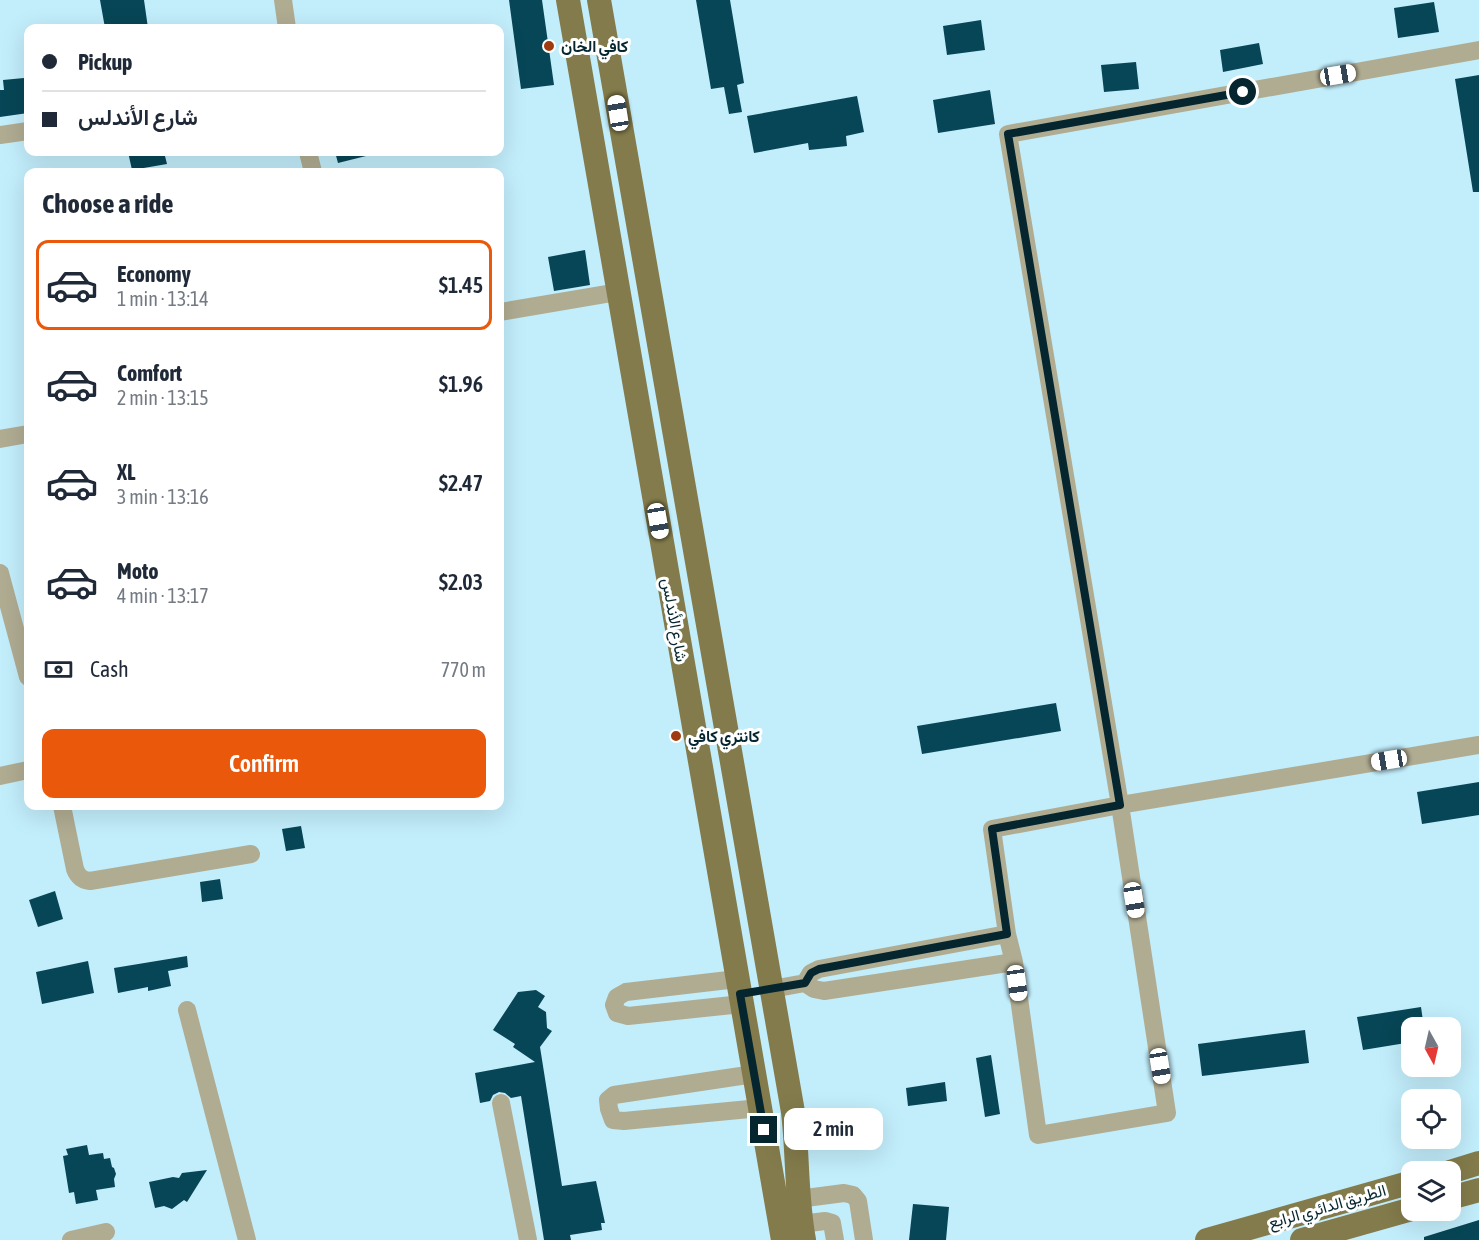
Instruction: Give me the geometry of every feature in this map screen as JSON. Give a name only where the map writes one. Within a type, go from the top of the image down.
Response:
[{"type":"main road","name":"شارع الأندلس","points":[[568,0],[783,1240]]},
{"type":"main road","name":"شارع الأندلس","points":[[599,0],[796,1134],[798,1199],[802,1232]]},
{"type":"main road","points":[[740,992],[772,989]]},
{"type":"main road","points":[[1461,1169],[1479,1163]]},
{"type":"main road","name":"الطريق الدائري الرابع","points":[[1207,1240],[1401,1185]]},
{"type":"main road","points":[[1461,1195],[1479,1190]]},
{"type":"main road","name":"الطريق الدائري الرابع","points":[[1302,1240],[1401,1212]]},
{"type":"street","points":[[283,0],[286,24]]},
{"type":"street","points":[[1479,50],[1008,134],[1120,805],[1167,1113],[1038,1135],[1014,962],[1007,934],[992,829],[1120,805],[1479,745]]},
{"type":"street","points":[[0,135],[24,132]]},
{"type":"street","points":[[504,311],[618,292]]},
{"type":"street","points":[[0,439],[24,435]]},
{"type":"street","points":[[0,573],[24,661]]},
{"type":"street","points":[[0,776],[24,771]]},
{"type":"street","points":[[63,810],[75,869],[78,876],[84,880],[90,881],[251,854]]},
{"type":"street","points":[[805,983],[811,973],[819,969],[1007,934]]},
{"type":"street","points":[[772,989],[805,983],[814,989],[824,991],[1014,962]]},
{"type":"street","points":[[626,992],[740,992],[628,1016],[617,1013],[614,1005],[617,997],[626,992]]},
{"type":"street","points":[[188,1010],[247,1240]]},
{"type":"street","points":[[754,1074],[614,1095],[608,1100],[609,1109],[614,1119],[624,1121],[760,1108]]},
{"type":"street","points":[[501,1103],[528,1240]]},
{"type":"street","points":[[798,1199],[844,1193],[853,1195],[858,1201],[864,1240]]},
{"type":"street","points":[[802,1232],[825,1221],[832,1223],[835,1240]]},
{"type":"street","points":[[71,1240],[106,1232]]},
{"type":"building","points":[[100,0],[144,0],[147,24],[104,24]]},
{"type":"building","points":[[509,0],[542,0],[554,85],[521,89]]},
{"type":"building","points":[[696,0],[730,0],[744,83],[737,85],[742,112],[729,114],[724,87],[711,89]]},
{"type":"building","points":[[1434,2],[1439,32],[1398,38],[1394,8]]},
{"type":"building","points":[[981,20],[985,50],[947,55],[943,26]]},
{"type":"building","points":[[1259,43],[1263,64],[1223,72],[1220,50]]},
{"type":"building","points":[[1136,62],[1139,89],[1104,92],[1101,65]]},
{"type":"building","points":[[1479,75],[1479,192],[1473,192],[1455,79]]},
{"type":"building","points":[[24,78],[24,114],[0,117],[0,90],[4,90],[3,80]]},
{"type":"building","points":[[990,90],[995,124],[938,133],[933,100]]},
{"type":"building","points":[[857,96],[864,132],[846,136],[847,146],[809,150],[808,143],[754,153],[747,116]]},
{"type":"building","points":[[129,156],[165,156],[167,164],[144,168],[132,168]]},
{"type":"building","points":[[336,156],[366,156],[338,163]]},
{"type":"building","points":[[585,250],[590,285],[554,291],[548,257]]},
{"type":"building","points":[[1056,703],[1061,731],[922,754],[917,726]]},
{"type":"building","points":[[1479,782],[1479,815],[1422,824],[1417,792]]},
{"type":"building","points":[[301,826],[305,848],[286,851],[282,829]]},
{"type":"building","points":[[220,879],[223,899],[202,902],[200,882]]},
{"type":"building","points":[[55,891],[63,919],[38,927],[29,900]]},
{"type":"building","points":[[187,956],[188,967],[168,971],[171,986],[148,991],[148,987],[118,993],[114,968]]},
{"type":"building","points":[[88,961],[94,993],[42,1004],[36,972]]},
{"type":"building","points":[[536,990],[545,996],[538,1007],[546,1012],[547,1028],[552,1031],[540,1047],[562,1186],[596,1181],[605,1223],[601,1223],[602,1230],[570,1235],[571,1240],[544,1240],[521,1096],[511,1098],[499,1092],[493,1095],[490,1101],[480,1103],[475,1073],[535,1062],[513,1047],[515,1044],[493,1030],[518,992]]},
{"type":"building","points":[[1421,1007],[1422,1017],[1401,1017],[1401,1044],[1363,1050],[1357,1017]]},
{"type":"building","points":[[1305,1030],[1309,1063],[1202,1076],[1198,1044]]},
{"type":"building","points":[[991,1055],[1000,1114],[985,1117],[976,1058]]},
{"type":"building","points":[[945,1082],[947,1101],[908,1106],[906,1088]]},
{"type":"building","points":[[87,1145],[89,1155],[103,1153],[104,1159],[110,1158],[116,1174],[115,1187],[96,1190],[98,1200],[76,1204],[74,1192],[69,1193],[63,1156],[68,1155],[66,1149]]},
{"type":"building","points":[[207,1170],[187,1202],[184,1200],[172,1209],[164,1206],[155,1208],[149,1182],[179,1178],[182,1173]]},
{"type":"building","points":[[913,1204],[949,1207],[946,1240],[909,1240]]},
{"type":"building","points":[[1479,1220],[1479,1240],[1424,1240],[1424,1237]]},
{"type":"place","name":"كافي الخان","points":[[549,46]]},
{"type":"place","name":"كانتري كافي","points":[[676,736]]},
{"type":"route","points":[[764,1130],[740,994],[805,983],[811,973],[819,969],[1007,934],[992,829],[1120,805],[1008,134],[1243,92]]}]
